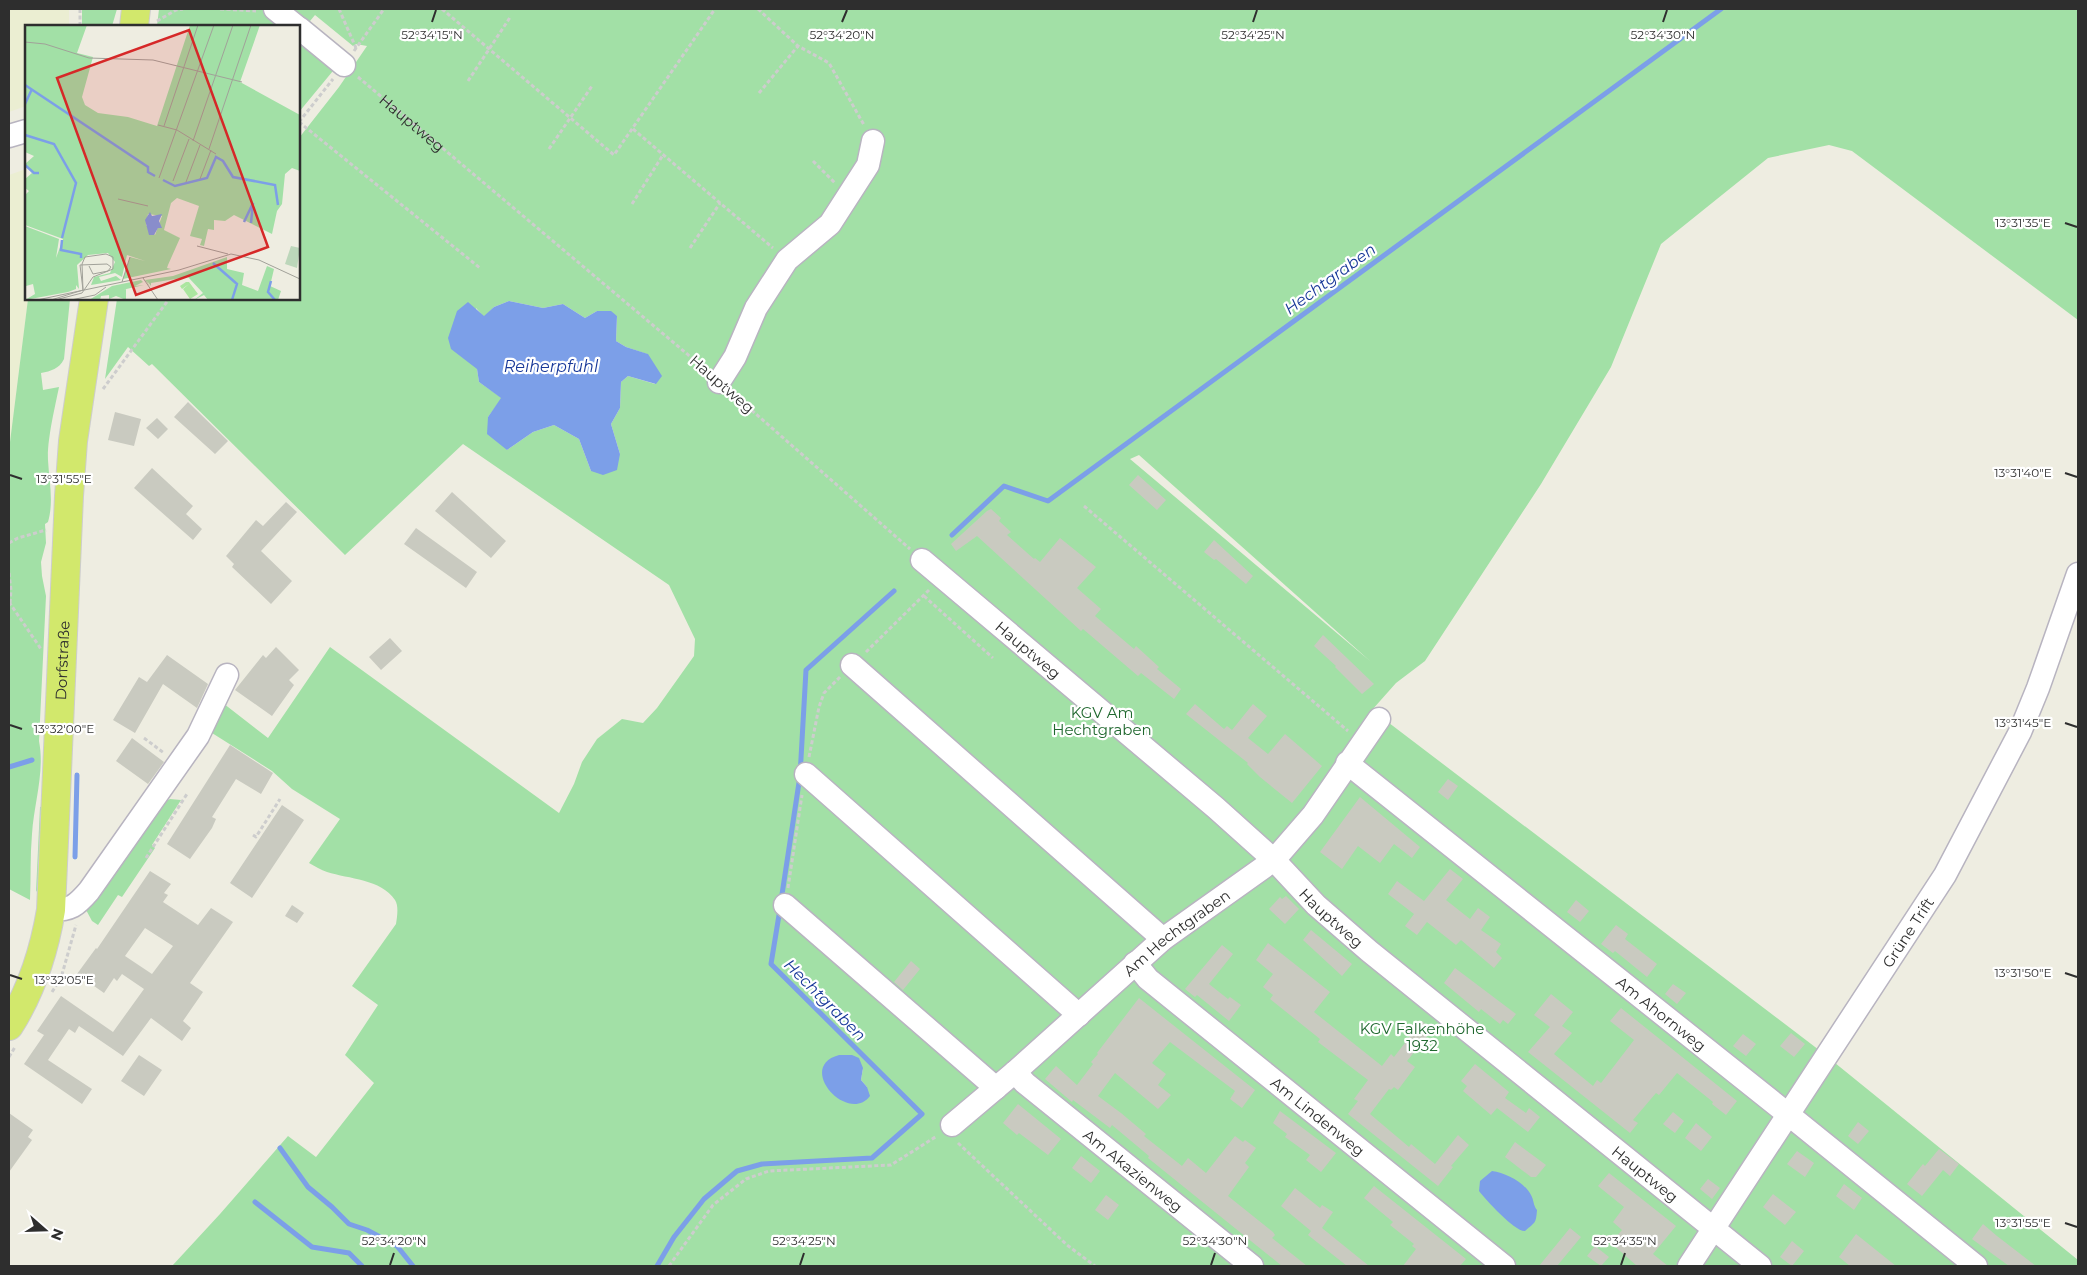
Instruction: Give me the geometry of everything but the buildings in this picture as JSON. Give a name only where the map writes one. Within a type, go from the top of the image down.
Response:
[{"type":"main road","name":"Dorfstraße","points":[[9,1026],[39,964],[46,940],[51,910],[59,756],[67,526],[73,442],[94,300]]},
{"type":"street","points":[[268,10],[294,25]]},
{"type":"street","points":[[300,28],[350,57]]},
{"type":"street","points":[[9,136],[25,131]]},
{"type":"street","points":[[719,382],[735,357],[756,308],[787,260],[830,224],[868,165],[873,141]]},
{"type":"street","name":"Hauptweg","points":[[930,567],[1216,808],[1274,860],[1316,905],[1369,951],[1760,1266]]},
{"type":"street","name":"Grüne Trift","points":[[1689,1266],[1946,875],[2020,732],[2038,688],[2078,574]]},
{"type":"street","points":[[852,665],[1163,939]]},
{"type":"street","points":[[51,910],[67,910],[78,903],[89,892],[198,736],[227,675]]},
{"type":"street","name":"Am Hechtgraben","points":[[949,1128],[1015,1072],[1163,939],[1274,860],[1312,815],[1379,718]]},
{"type":"street","name":"Am Ahornweg","points":[[1347,763],[1976,1266]]},
{"type":"street","points":[[806,774],[1079,1015]]},
{"type":"street","points":[[786,905],[996,1088]]},
{"type":"street","name":"Am Lindenweg","points":[[1135,963],[1148,979],[1504,1266]]},
{"type":"street","name":"Am Akazienweg","points":[[1015,1072],[1025,1083],[1252,1266]]},
{"type":"path","points":[[80,9],[80,25]]},
{"type":"path","points":[[141,19],[183,9]]},
{"type":"path","points":[[220,9],[268,10]]},
{"type":"path","points":[[338,9],[350,57]]},
{"type":"path","points":[[300,121],[350,57],[384,9]]},
{"type":"path","points":[[442,9],[614,155],[715,9]]},
{"type":"path","points":[[758,9],[798,46],[828,62],[873,141]]},
{"type":"path","points":[[468,81],[511,16]]},
{"type":"path","points":[[759,93],[798,46]]},
{"type":"path","name":"Hauptweg","points":[[350,57],[930,567]]},
{"type":"path","points":[[549,149],[592,86]]},
{"type":"path","points":[[300,123],[480,268]]},
{"type":"path","points":[[633,129],[787,260]]},
{"type":"path","points":[[632,204],[663,155]]},
{"type":"path","points":[[813,161],[848,196]]},
{"type":"path","points":[[690,248],[720,203]]},
{"type":"path","points":[[100,393],[169,300]]},
{"type":"path","points":[[1084,506],[1361,743]]},
{"type":"path","points":[[9,543],[18,538],[52,528],[67,526]]},
{"type":"path","points":[[786,905],[806,774],[819,707],[824,693],[924,596],[930,567]]},
{"type":"path","points":[[9,573],[12,590],[10,603],[42,650]]},
{"type":"path","points":[[924,596],[994,658]]},
{"type":"path","points":[[144,738],[178,764]]},
{"type":"path","points":[[146,858],[187,794]]},
{"type":"path","points":[[253,835],[256,837],[280,799]]},
{"type":"path","points":[[669,1266],[713,1205],[746,1179],[769,1171],[891,1165],[949,1128],[1067,1245],[1095,1266]]},
{"type":"shaded area","points":[[9,9],[69,9],[69,25],[25,25],[25,106],[9,112]]},
{"type":"shaded area","points":[[25,169],[25,300],[28,300],[9,450],[9,175]]},
{"type":"green space","points":[[82,9],[117,9],[112,25],[82,25]]},
{"type":"green space","points":[[159,9],[266,9],[286,25],[157,25]]},
{"type":"green space","points":[[284,9],[2078,9],[2078,320],[1852,151],[1829,145],[1768,158],[1661,244],[1611,367],[1541,484],[1425,661],[1396,683],[1372,710],[1819,1050],[2078,1260],[2078,1266],[172,1266],[288,1136],[316,1157],[374,1083],[345,1055],[378,1005],[352,986],[396,924],[397,915],[395,900],[382,888],[364,881],[327,872],[309,863],[340,819],[292,789],[272,771],[212,733],[219,700],[268,738],[330,647],[559,813],[574,784],[582,762],[597,739],[622,719],[643,723],[657,708],[694,656],[695,639],[669,585],[463,444],[345,555],[152,364],[149,366],[128,347],[105,379],[117,300],[300,300],[300,137],[339,87],[367,46],[356,44],[353,46],[315,15],[305,27]],"holes":[[[509,301],[543,308],[563,304],[585,318],[597,311],[617,316],[616,341],[626,347],[647,354],[655,384],[628,376],[621,382],[620,408],[611,424],[620,454],[591,471],[579,439],[554,425],[533,432],[507,450],[488,417],[502,398],[479,382],[476,308],[484,317],[494,307]],[[1139,455],[1370,661],[1130,459]],[[863,1068],[861,1080],[867,1087],[847,1102]]]},
{"type":"green space","points":[[300,37],[337,66],[300,111]]},
{"type":"green space","points":[[28,300],[70,300],[64,359],[54,369],[41,373],[43,390],[59,387],[49,443],[48,460],[51,506],[48,522],[45,524],[46,543],[41,562],[46,596],[39,741],[41,764],[32,834],[30,900],[9,889],[9,450]]},
{"type":"green space","points":[[170,799],[181,800],[152,845],[155,848],[122,897],[118,895],[98,925],[92,921],[85,908],[164,802]]},
{"type":"green space","points":[[44,806],[39,887],[36,892],[40,807]]},
{"type":"water","name":"Reiherpfuhl","points":[[509,301],[543,308],[563,304],[585,318],[597,311],[611,311],[617,316],[616,341],[626,347],[648,354],[662,376],[656,384],[628,376],[621,382],[620,408],[611,424],[620,454],[617,470],[603,475],[591,471],[579,439],[554,425],[533,432],[507,450],[487,434],[488,417],[501,398],[479,382],[477,369],[451,349],[448,338],[457,311],[468,302],[484,316],[494,307]]},
{"type":"water","points":[[839,1055],[852,1055],[859,1058],[863,1068],[861,1080],[867,1087],[870,1096],[861,1103],[850,1104],[839,1099],[830,1091],[824,1081],[822,1071],[827,1061]]},
{"type":"water","points":[[1492,1171],[1514,1179],[1524,1186],[1531,1195],[1537,1210],[1536,1218],[1533,1224],[1525,1231],[1520,1230],[1508,1221],[1479,1191],[1480,1181]]},
{"type":"waterway","name":"Hechtgraben","points":[[952,535],[1004,486],[1048,501],[1721,9]]},
{"type":"waterway","name":"Hechtgraben","points":[[781,901],[800,776],[806,670],[894,591]]},
{"type":"waterway","points":[[9,767],[32,760]]},
{"type":"waterway","points":[[75,857],[77,775]]},
{"type":"waterway","name":"Hechtgraben","points":[[657,1266],[674,1237],[704,1199],[737,1171],[762,1164],[872,1158],[922,1114],[771,964],[780,909]]},
{"type":"waterway","points":[[280,1148],[308,1187],[349,1224],[367,1230],[397,1246],[413,1266]]},
{"type":"waterway","points":[[255,1202],[312,1247],[349,1253],[362,1266]]},
{"type":"park label","name":"KGV Am Hechtgraben","points":[[1102,720]]},
{"type":"park label","name":"KGV Falkenhöhe 1932","points":[[1422,1036]]}]
